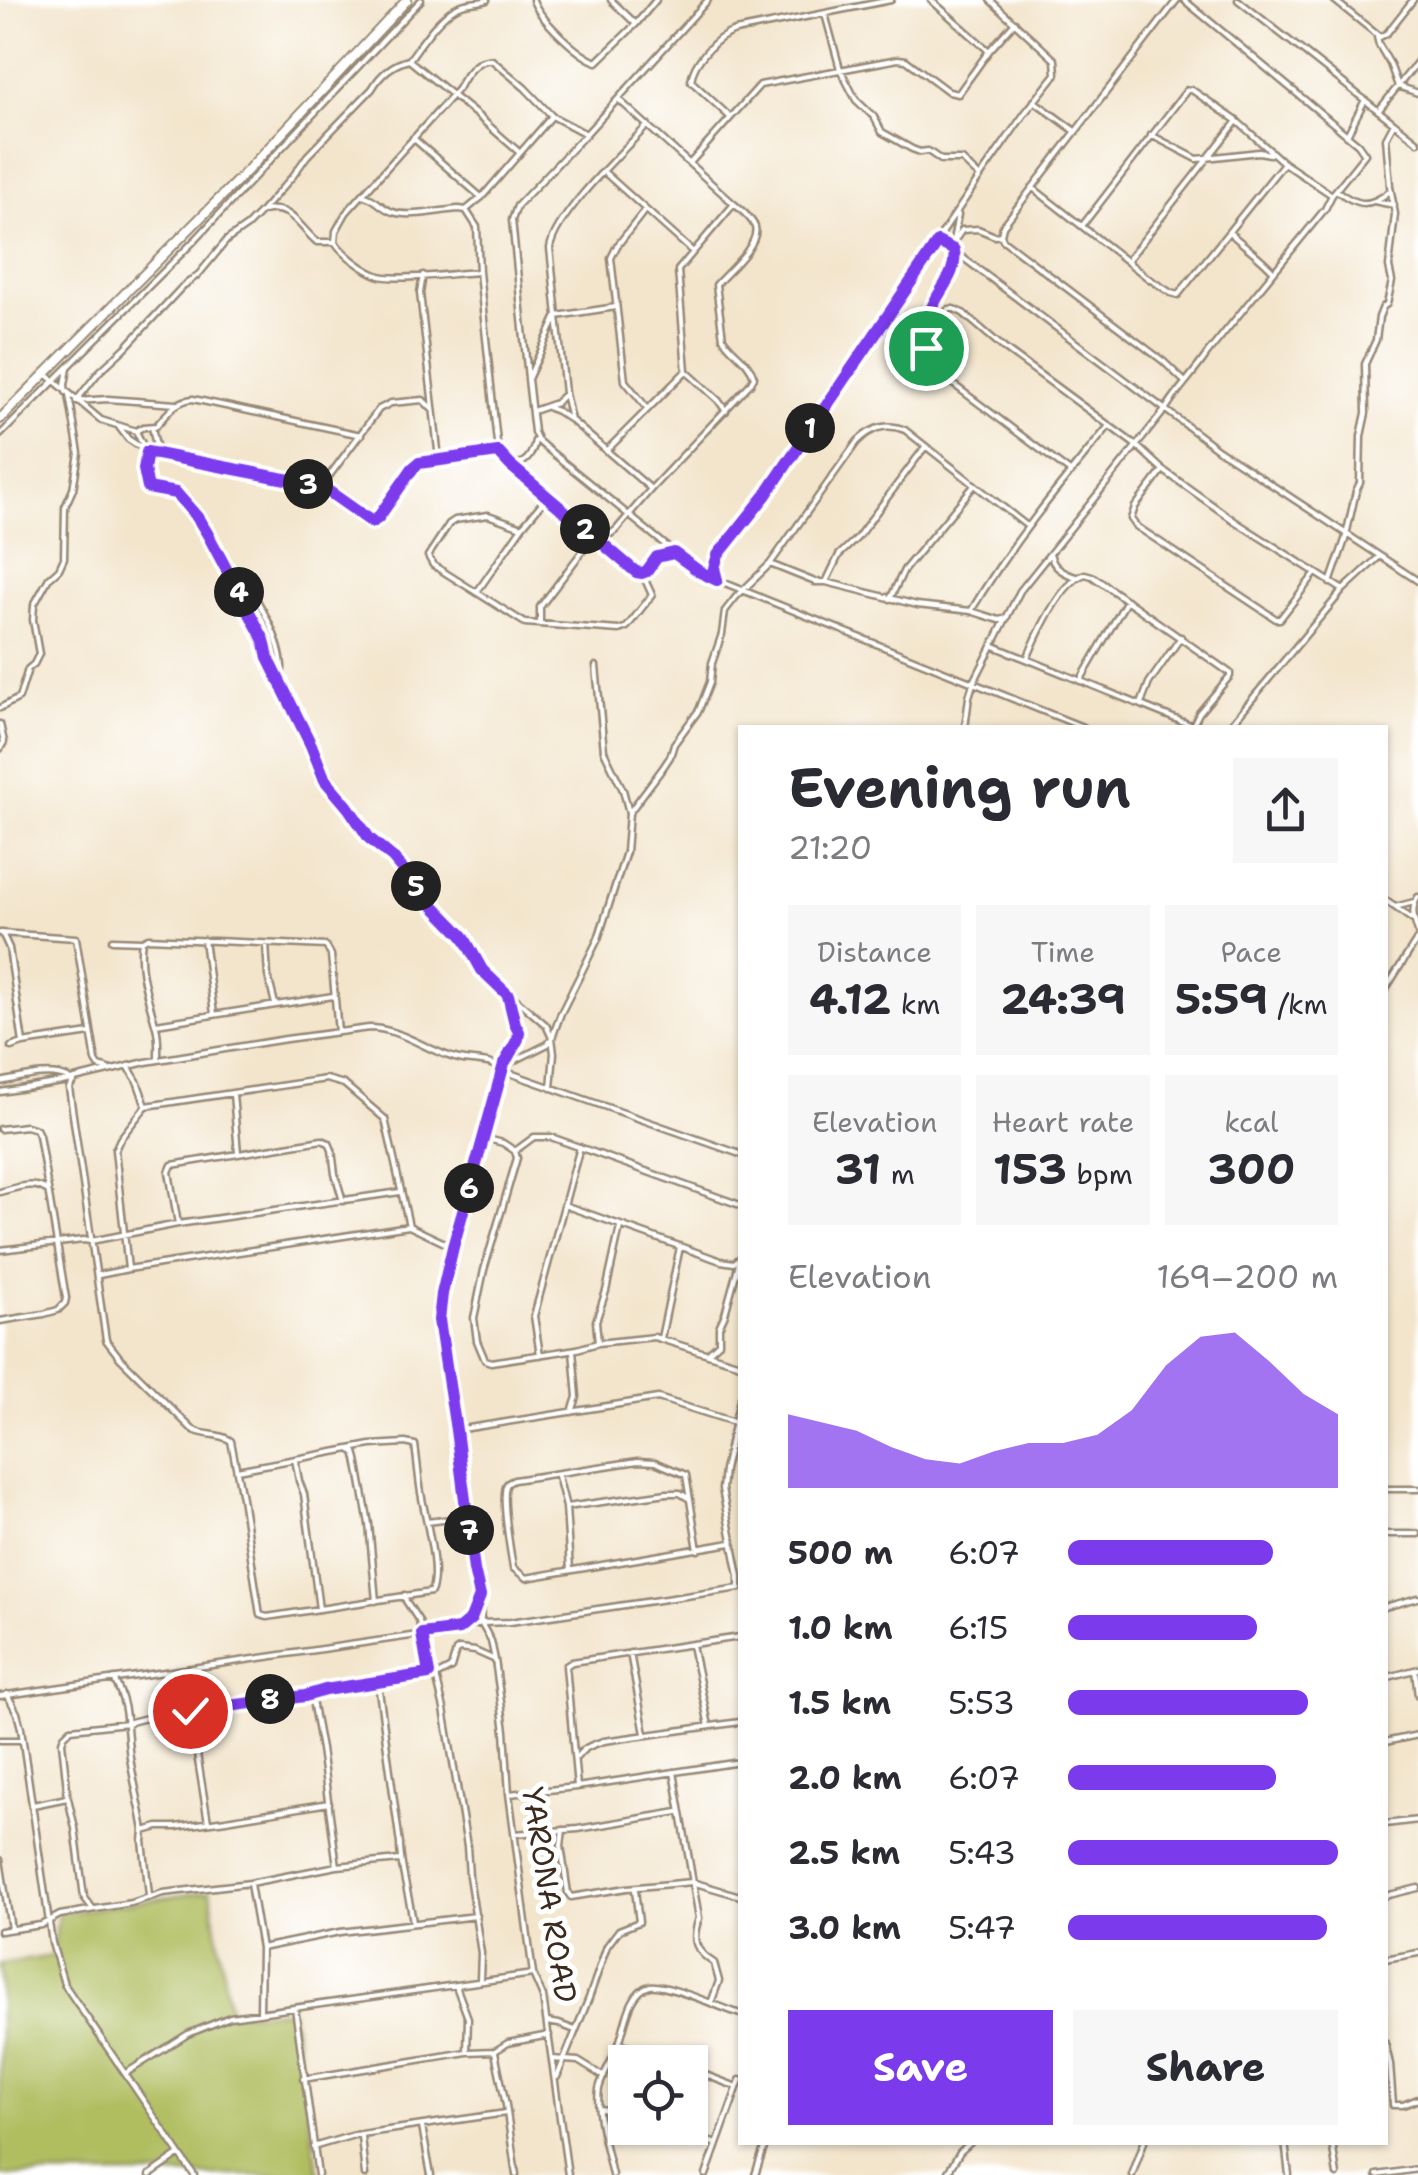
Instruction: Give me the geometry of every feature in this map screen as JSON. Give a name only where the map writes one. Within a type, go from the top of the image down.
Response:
[{"type":"highway","points":[[0,419],[246,172],[406,0]]},
{"type":"street","points":[[0,435],[206,228],[421,0]]},
{"type":"street","points":[[76,401],[182,286],[199,274],[226,240],[248,226],[307,156],[372,89],[379,76],[408,60],[455,8],[487,0]]},
{"type":"street","points":[[532,0],[538,13],[592,61],[600,59],[656,0]]},
{"type":"street","points":[[611,0],[636,24]]},
{"type":"street","points":[[510,465],[528,460],[536,438],[512,220],[516,206],[708,0]]},
{"type":"street","points":[[730,118],[690,78],[692,70],[720,37],[891,0]]},
{"type":"street","points":[[931,0],[990,51]]},
{"type":"street","points":[[717,580],[714,568],[718,555],[765,496],[941,243],[980,177],[1056,74],[1056,60],[990,0]]},
{"type":"street","points":[[965,725],[968,696],[1020,591],[1365,154],[1347,135],[1180,0],[1003,226],[1001,236],[1184,381]]},
{"type":"street","points":[[1238,0],[1418,142]]},
{"type":"street","points":[[1334,0],[1377,36],[1398,86]]},
{"type":"street","points":[[1377,36],[1387,33],[1413,0]]},
{"type":"street","points":[[825,14],[840,69],[856,100],[874,117],[882,132],[920,152],[928,150],[941,160],[962,160],[980,177]]},
{"type":"street","points":[[690,163],[760,85],[903,59],[949,92],[958,94],[1015,22]]},
{"type":"street","points":[[479,272],[390,277],[375,274],[339,248],[335,242],[339,224],[463,78],[486,59],[525,88],[552,116],[586,134]]},
{"type":"street","points":[[408,60],[520,152]]},
{"type":"street","points":[[1378,110],[1418,61]]},
{"type":"street","points":[[1398,86],[1418,93]]},
{"type":"street","points":[[1082,226],[1187,90],[1237,121],[1284,163],[1334,192],[1354,203],[1394,205]]},
{"type":"street","points":[[594,536],[602,537],[616,530],[754,377],[724,338],[716,284],[755,242],[756,228],[618,99]]},
{"type":"street","points":[[1347,135],[1365,100]]},
{"type":"street","points":[[1034,101],[1076,132]]},
{"type":"street","points":[[466,210],[482,197],[552,116]]},
{"type":"street","points":[[1127,261],[1237,121]]},
{"type":"street","points":[[1330,582],[1360,483],[1366,412],[1364,364],[1376,340],[1392,282],[1389,267],[1394,205],[1386,138],[1394,123]]},
{"type":"street","points":[[571,420],[556,316],[551,239],[568,210],[648,126]]},
{"type":"street","points":[[1151,135],[1196,159],[1258,152],[1274,154]]},
{"type":"street","points":[[413,138],[482,197]]},
{"type":"street","points":[[1033,188],[1178,295],[1284,163]]},
{"type":"street","points":[[604,172],[692,251]]},
{"type":"street","points":[[1374,201],[1390,191]]},
{"type":"street","points":[[362,195],[400,214],[466,210],[477,227],[498,452],[636,572],[647,571],[661,542]]},
{"type":"street","points":[[726,411],[686,371],[678,270],[734,204]]},
{"type":"street","points":[[260,212],[283,210],[317,242],[335,242]]},
{"type":"street","points":[[645,210],[611,258],[626,381],[648,408]]},
{"type":"street","points":[[958,210],[952,275],[929,317],[929,366],[1070,472]]},
{"type":"street","points":[[956,221],[962,230]]},
{"type":"street","points":[[962,230],[978,229],[1001,236]]},
{"type":"street","points":[[953,247],[962,230]]},
{"type":"street","points":[[1228,231],[1274,272]]},
{"type":"street","points":[[941,243],[953,247],[1219,450],[1417,579]]},
{"type":"street","points":[[422,275],[420,293],[439,459]]},
{"type":"street","points":[[556,316],[616,307]]},
{"type":"street","points":[[928,328],[949,310],[962,314],[1137,446],[1163,470],[1343,590]]},
{"type":"street","points":[[528,379],[556,316]]},
{"type":"street","points":[[548,337],[558,334]]},
{"type":"street","points":[[0,708],[19,698],[28,669],[34,664],[38,654],[34,605],[64,558],[65,507],[73,490],[78,453],[64,385],[69,366]]},
{"type":"street","points":[[606,451],[686,371]]},
{"type":"street","points":[[46,373],[101,420],[136,431],[152,427],[176,404],[193,398],[360,434]]},
{"type":"street","points":[[321,486],[376,412],[384,406],[422,400],[432,388]]},
{"type":"street","points":[[532,411],[562,399],[565,393]]},
{"type":"street","points":[[422,400],[434,412]]},
{"type":"street","points":[[76,401],[176,404]]},
{"type":"street","points":[[546,407],[571,420],[651,490]]},
{"type":"street","points":[[628,813],[652,784],[698,710],[710,682],[712,662],[731,602],[770,564],[866,433],[892,425],[905,430],[1027,526]]},
{"type":"street","points":[[971,611],[1027,526],[1108,426]]},
{"type":"street","points":[[118,427],[128,439],[158,455],[321,486],[372,522],[413,468],[426,460],[498,452]]},
{"type":"street","points":[[152,427],[158,455]]},
{"type":"street","points":[[136,431],[145,450],[148,488],[176,493],[197,517],[264,640],[268,658],[325,780],[369,838],[393,858],[463,936],[482,970],[546,1025],[554,1053],[550,1088]]},
{"type":"street","points":[[536,438],[700,572],[1077,725]]},
{"type":"street","points":[[826,582],[839,555],[857,538],[925,447]]},
{"type":"street","points":[[1163,470],[1134,507],[1131,519],[1136,526],[1276,619],[1280,619],[1315,574]]},
{"type":"street","points":[[890,599],[904,570],[974,486]]},
{"type":"street","points":[[477,592],[547,497]]},
{"type":"street","points":[[522,527],[488,515],[454,520],[428,556],[434,564],[525,624],[589,630],[627,628],[652,594],[642,573]]},
{"type":"street","points":[[540,624],[540,607],[594,536]]},
{"type":"street","points":[[657,557],[674,553]]},
{"type":"street","points":[[1051,553],[1052,562],[1076,577]]},
{"type":"street","points":[[1230,725],[1343,590],[1379,557]]},
{"type":"street","points":[[1040,567],[1052,562]]},
{"type":"street","points":[[770,564],[815,582],[917,606],[1007,618]]},
{"type":"street","points":[[225,566],[252,591],[271,626],[283,667],[280,682]]},
{"type":"street","points":[[1027,659],[1043,623],[1076,577],[1092,576],[1227,670],[1230,675],[1199,713],[1196,725]]},
{"type":"street","points":[[1080,681],[1126,600]]},
{"type":"street","points":[[1141,704],[1149,684],[1181,637]]},
{"type":"street","points":[[994,646],[1194,725]]},
{"type":"street","points":[[504,1071],[552,1038],[598,939],[626,852],[628,813],[623,790],[604,750],[596,666]]},
{"type":"street","points":[[0,724],[4,742],[0,749]]},
{"type":"street","points":[[1388,985],[1418,935],[1413,920],[1416,900],[1395,907]]},
{"type":"street","points":[[1388,902],[1413,920]]},
{"type":"street","points":[[1,932],[76,938],[96,1061],[108,1069]]},
{"type":"street","points":[[1,932],[9,948],[23,1043]]},
{"type":"street","points":[[112,940],[148,938],[328,947],[338,1032]]},
{"type":"street","points":[[204,940],[214,1014]]},
{"type":"street","points":[[142,941],[141,961],[156,1024],[158,1060]]},
{"type":"street","points":[[266,942],[275,1004]]},
{"type":"street","name":"YARONA ROAD","points":[[508,995],[519,1032],[506,1057],[453,1247],[439,1320],[481,1623],[495,1660],[505,1731],[508,1794],[533,1974],[544,1997],[568,2175]]},
{"type":"street","points":[[156,1024],[333,996]]},
{"type":"street","points":[[0,1092],[286,1038],[380,1028],[462,1060],[486,1061],[550,1088],[738,1153]]},
{"type":"street","points":[[11,1047],[91,1033]]},
{"type":"street","points":[[86,1075],[96,1061]]},
{"type":"street","points":[[128,1066],[146,1106]]},
{"type":"street","points":[[0,1082],[54,1074],[68,1078]]},
{"type":"street","points":[[76,1076],[70,1088],[103,1329],[113,1350],[192,1429],[231,1441],[260,1615],[376,1601],[431,1592],[434,1588],[415,1445],[371,1446],[237,1470]]},
{"type":"street","points":[[128,1268],[115,1150],[146,1106],[326,1079],[344,1084],[385,1120],[409,1226]]},
{"type":"street","points":[[62,1082],[70,1088]]},
{"type":"street","points":[[232,1094],[238,1155]]},
{"type":"street","points":[[0,1129],[26,1126],[36,1130],[66,1304],[44,1314],[0,1321]]},
{"type":"street","points":[[515,1151],[538,1136],[551,1137],[738,1204]]},
{"type":"street","points":[[484,1138],[503,1143],[515,1151],[517,1158],[474,1318],[480,1354],[485,1360],[654,1337],[738,1363]]},
{"type":"street","points":[[178,1224],[169,1172],[172,1165],[322,1140],[332,1150],[343,1201]]},
{"type":"street","points":[[540,1354],[534,1316],[580,1147]]},
{"type":"street","points":[[0,1192],[33,1185],[48,1191]]},
{"type":"street","points":[[0,1250],[91,1241],[178,1224],[400,1192]]},
{"type":"street","points":[[564,1206],[680,1247],[734,1263],[738,1260]]},
{"type":"street","points":[[97,1276],[409,1226],[453,1247]]},
{"type":"street","points":[[598,1343],[596,1320],[620,1227]]},
{"type":"street","points":[[662,1338],[680,1247]]},
{"type":"street","points":[[707,1354],[719,1342],[719,1327],[738,1265]]},
{"type":"street","points":[[732,1286],[738,1287]]},
{"type":"street","points":[[572,1412],[577,1398],[573,1350]]},
{"type":"street","points":[[456,1430],[658,1398],[734,1422]]},
{"type":"street","points":[[738,1407],[722,1489],[738,1565]]},
{"type":"street","points":[[350,1450],[357,1460],[376,1601]]},
{"type":"street","points":[[295,1459],[304,1494],[319,1609]]},
{"type":"street","points":[[698,1550],[686,1475],[655,1462],[509,1482],[506,1488],[506,1528],[513,1568],[526,1578],[698,1550],[731,1543]]},
{"type":"street","points":[[557,1474],[566,1507],[570,1570]]},
{"type":"street","points":[[1388,1489],[1418,1489]]},
{"type":"street","points":[[566,1507],[667,1493],[680,1493],[691,1500]]},
{"type":"street","points":[[428,1522],[467,1517]]},
{"type":"street","points":[[1388,1534],[1418,1534]]},
{"type":"street","points":[[0,1696],[738,1588]]},
{"type":"street","points":[[405,1594],[419,1621],[429,1674]]},
{"type":"street","points":[[459,1629],[471,1619],[480,1596]]},
{"type":"street","points":[[1388,1606],[1418,1598]]},
{"type":"street","points":[[577,1787],[566,1666],[738,1637]]},
{"type":"street","points":[[692,1645],[709,1726]]},
{"type":"street","points":[[94,1908],[84,1897],[68,1798],[62,1742],[71,1730],[429,1674],[436,1676],[452,1668],[456,1651],[465,1648],[495,1660]]},
{"type":"street","points":[[630,1653],[645,1734]]},
{"type":"street","points":[[1388,1677],[1416,1669],[1418,1696]]},
{"type":"street","points":[[436,1676],[476,1916],[480,1980]]},
{"type":"street","points":[[114,1679],[124,1699],[150,1896]]},
{"type":"street","points":[[378,1684],[400,1860],[413,1923]]},
{"type":"street","points":[[7,1694],[22,1728],[49,1922],[64,1984],[194,2175]]},
{"type":"street","points":[[311,1695],[336,1866]]},
{"type":"street","points":[[190,1711],[208,1822]]},
{"type":"street","points":[[576,1759],[582,1750],[604,1741],[738,1722]]},
{"type":"street","points":[[1388,1741],[1418,1735]]},
{"type":"street","points":[[0,1740],[22,1740]]},
{"type":"street","points":[[508,1794],[738,1762]]},
{"type":"street","points":[[674,1772],[698,1918],[696,1948],[714,1962],[719,1981],[710,2004]]},
{"type":"street","points":[[33,1805],[68,1798]]},
{"type":"street","points":[[144,1831],[328,1802]]},
{"type":"street","points":[[514,1834],[680,1812]]},
{"type":"street","points":[[1388,1824],[1418,1820]]},
{"type":"street","points":[[563,1830],[571,1896],[692,1882],[738,1895]]},
{"type":"street","points":[[0,1860],[11,1929]]},
{"type":"street","points":[[0,1931],[49,1922],[76,1910],[150,1896],[250,1884],[336,1866],[400,1860]]},
{"type":"street","points":[[250,1884],[261,1948],[260,2013]]},
{"type":"street","points":[[555,2082],[606,1946],[619,1930],[639,1922],[634,1888]]},
{"type":"street","points":[[1388,1895],[1418,1888]]},
{"type":"street","points":[[76,1910],[84,1897]]},
{"type":"street","points":[[261,1948],[340,1932],[476,1916]]},
{"type":"street","points":[[1388,1958],[1418,1953]]},
{"type":"street","points":[[126,2074],[202,2026],[230,2017],[533,1974]]},
{"type":"street","points":[[456,1986],[468,2018],[467,2052]]},
{"type":"street","points":[[612,2175],[598,2092],[628,2014],[644,1988],[659,1986],[738,2013]]},
{"type":"street","points":[[294,2008],[318,2175]]},
{"type":"street","points":[[547,2022],[575,2030]]},
{"type":"street","points":[[303,2079],[467,2052],[495,2051],[508,2043],[549,2036]]},
{"type":"street","points":[[620,2043],[625,2045]]},
{"type":"street","points":[[495,2051],[516,2175]]},
{"type":"street","points":[[1388,2055],[1393,2105],[1418,2098]]},
{"type":"street","points":[[552,2059],[578,2060],[604,2077]]},
{"type":"street","points":[[708,2074],[738,2083]]},
{"type":"street","points":[[706,2175],[738,2086]]},
{"type":"street","points":[[599,2109],[608,2110]]},
{"type":"street","points":[[313,2147],[354,2135],[506,2113]]},
{"type":"street","points":[[422,2127],[431,2175]]},
{"type":"street","points":[[361,2136],[365,2175]]},
{"type":"street","points":[[708,2141],[717,2144]]},
{"type":"street","points":[[755,2175],[765,2145]]},
{"type":"street","points":[[946,2175],[968,2145]]},
{"type":"street","points":[[1132,2175],[1143,2145]]},
{"type":"street","points":[[1285,2145],[1289,2175]]},
{"type":"street","points":[[1332,2145],[1336,2175]]},
{"type":"street","points":[[150,2175],[179,2154]]},
{"type":"street","points":[[1376,2175],[1418,2168]]},
{"type":"green space","points":[[210,1891],[230,2013],[291,2011],[319,2175],[0,2175],[0,1964],[53,1956],[58,1914]]},
{"type":"route","points":[[190,1711],[429,1674],[422,1634],[459,1629],[471,1619],[480,1596],[439,1320],[467,1195],[506,1057],[519,1032],[508,995],[482,970],[463,936],[393,858],[369,838],[325,780],[268,658],[264,640],[207,533],[176,493],[148,488],[144,469],[147,452],[321,486],[372,522],[419,463],[498,452],[636,572],[647,571],[657,557],[674,553],[717,580],[714,568],[718,555],[765,496],[938,242],[954,250],[955,258],[952,275],[929,317],[926,348]]}]
